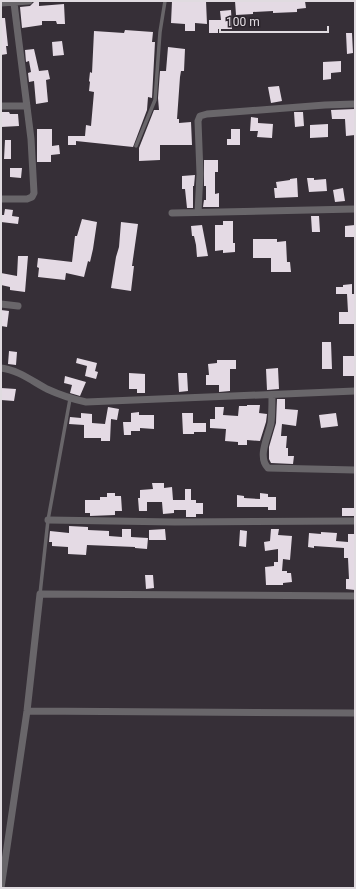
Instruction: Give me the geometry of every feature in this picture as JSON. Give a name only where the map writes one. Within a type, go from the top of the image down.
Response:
[{"type":"street","points":[[1,3],[29,1]]},
{"type":"street","points":[[1,199],[27,199],[34,196],[27,106],[14,3]]},
{"type":"street","points":[[198,212],[200,174],[198,121],[200,116],[207,114],[355,104]]},
{"type":"street","points":[[1,106],[27,106]]},
{"type":"street","points":[[172,213],[355,209]]},
{"type":"street","points":[[1,304],[18,306]]},
{"type":"street","points":[[1,368],[16,372],[49,390],[70,399],[86,402],[355,391]]},
{"type":"street","points":[[272,395],[271,423],[263,455],[265,465],[268,468],[355,470]]},
{"type":"street","points":[[48,520],[175,522],[355,521]]},
{"type":"street","points":[[1,888],[27,711],[40,594],[355,596]]},
{"type":"street","points":[[27,711],[355,713]]},
{"type":"lane","points":[[136,146],[155,100],[160,32],[165,1]]},
{"type":"lane","points":[[40,594],[48,520],[70,399]]},
{"type":"building","points":[[172,1],[206,1],[207,24],[195,23],[195,31],[185,31],[185,24],[171,23]]},
{"type":"building","points":[[235,1],[305,1],[306,8],[297,9],[297,12],[273,13],[273,11],[236,15]]},
{"type":"building","points":[[34,2],[39,2],[39,6],[64,4],[65,24],[57,24],[56,21],[42,21],[42,25],[22,28],[20,7],[30,6]]},
{"type":"building","points":[[231,10],[232,29],[218,29],[218,33],[209,33],[209,20],[221,20],[220,11]]},
{"type":"building","points":[[1,18],[5,18],[8,46],[6,46],[7,54],[1,55]]},
{"type":"building","points":[[125,30],[153,32],[152,42],[155,42],[152,98],[148,97],[147,110],[133,147],[76,141],[76,145],[68,145],[68,136],[85,136],[86,125],[91,126],[94,92],[89,91],[89,81],[90,72],[92,73],[94,31],[124,33]]},
{"type":"building","points":[[346,33],[352,33],[353,53],[347,54]]},
{"type":"building","points":[[62,41],[64,55],[53,56],[52,42]]},
{"type":"building","points":[[168,47],[185,49],[184,71],[181,71],[180,77],[177,119],[179,119],[179,123],[191,122],[192,145],[160,145],[160,160],[139,161],[139,148],[154,110],[159,110],[158,98],[160,71],[166,71]]},
{"type":"building","points":[[34,49],[39,71],[48,70],[50,79],[46,80],[48,102],[36,104],[34,81],[29,82],[28,73],[31,72],[29,61],[26,62],[25,50]]},
{"type":"building","points":[[341,61],[341,72],[331,73],[331,79],[323,80],[323,62]]},
{"type":"building","points":[[279,86],[282,101],[271,103],[268,87]]},
{"type":"building","points":[[355,109],[355,135],[346,136],[345,119],[332,119],[331,110]]},
{"type":"building","points":[[1,112],[18,114],[19,126],[1,127]]},
{"type":"building","points":[[294,112],[303,112],[304,126],[295,127]]},
{"type":"building","points":[[251,117],[258,118],[258,123],[273,124],[272,138],[257,137],[258,131],[250,131]]},
{"type":"building","points":[[328,124],[328,137],[310,138],[310,125]]},
{"type":"building","points":[[37,129],[52,129],[52,146],[59,145],[60,154],[51,155],[51,162],[37,162]]},
{"type":"building","points":[[231,129],[240,129],[240,145],[227,145],[227,139],[231,139]]},
{"type":"building","points":[[5,140],[11,140],[11,159],[4,159]]},
{"type":"building","points":[[204,160],[218,160],[218,172],[215,172],[215,194],[219,193],[219,207],[203,207],[204,200],[206,200],[206,186],[204,186]]},
{"type":"building","points":[[10,168],[22,168],[21,178],[10,177]]},
{"type":"building","points":[[195,175],[193,186],[193,208],[187,208],[185,189],[182,189],[182,176]]},
{"type":"building","points":[[297,178],[298,197],[275,198],[274,188],[277,188],[276,182]]},
{"type":"building","points":[[307,178],[314,178],[314,180],[326,179],[327,191],[309,192]]},
{"type":"building","points":[[343,188],[345,201],[335,202],[333,190]]},
{"type":"building","points":[[5,209],[13,210],[12,216],[19,217],[18,224],[1,222],[1,215],[4,215]]},
{"type":"building","points":[[311,216],[319,216],[320,232],[312,232]]},
{"type":"building","points":[[82,219],[97,222],[90,262],[88,261],[84,277],[66,273],[65,280],[38,277],[38,258],[72,262],[75,236],[77,236]]},
{"type":"building","points":[[223,221],[233,221],[233,243],[235,243],[235,252],[223,253],[223,250],[215,251],[215,225],[223,225]]},
{"type":"building","points":[[121,222],[138,224],[132,266],[134,266],[131,291],[111,288],[119,247]]},
{"type":"building","points":[[202,225],[208,256],[197,257],[196,245],[194,236],[192,236],[191,226]]},
{"type":"building","points":[[355,225],[355,237],[345,237],[345,226]]},
{"type":"building","points":[[253,239],[277,239],[277,242],[286,241],[287,262],[290,262],[291,272],[271,272],[271,258],[253,258]]},
{"type":"building","points":[[18,256],[28,256],[25,292],[10,290],[10,287],[1,285],[1,273],[17,276]]},
{"type":"building","points":[[352,284],[352,294],[355,294],[354,324],[339,324],[339,312],[348,312],[347,294],[336,294],[336,287],[343,287],[343,285]]},
{"type":"building","points":[[1,310],[9,311],[7,327],[1,326]]},
{"type":"building","points":[[322,342],[331,342],[332,369],[322,369]]},
{"type":"building","points":[[9,351],[17,352],[16,365],[8,364]]},
{"type":"building","points":[[343,356],[355,356],[355,376],[343,376]]},
{"type":"building","points":[[77,358],[97,363],[95,371],[98,372],[96,379],[85,376],[87,366],[76,363]]},
{"type":"building","points":[[217,360],[236,360],[236,369],[230,369],[230,391],[219,392],[219,385],[206,385],[206,375],[209,375],[208,364],[217,363]]},
{"type":"building","points":[[278,368],[279,389],[267,390],[266,369]]},
{"type":"building","points":[[129,373],[145,374],[145,393],[137,393],[137,389],[129,389]]},
{"type":"building","points":[[178,373],[187,373],[188,391],[179,392]]},
{"type":"building","points":[[65,376],[86,382],[80,396],[70,393],[72,385],[64,383]]},
{"type":"building","points":[[1,388],[16,389],[14,401],[1,400]]},
{"type":"building","points":[[277,399],[285,399],[285,409],[298,410],[296,426],[282,424],[281,436],[287,436],[286,448],[288,448],[288,456],[294,456],[293,464],[271,463],[269,459],[269,447],[276,423]]},
{"type":"building","points":[[260,405],[259,413],[267,414],[260,441],[247,440],[247,445],[238,445],[238,442],[225,441],[226,429],[210,428],[210,419],[215,419],[215,407],[224,407],[223,415],[238,416],[239,406]]},
{"type":"building","points":[[108,407],[119,409],[117,420],[111,419],[110,441],[101,441],[101,438],[84,438],[84,425],[69,424],[70,417],[81,418],[81,413],[92,414],[92,423],[105,424]]},
{"type":"building","points":[[139,412],[139,415],[154,415],[154,429],[140,428],[140,431],[131,431],[131,435],[124,435],[123,422],[131,422],[131,413]]},
{"type":"building","points":[[182,413],[193,413],[193,423],[206,423],[206,432],[183,434]]},
{"type":"building","points":[[336,413],[338,426],[321,428],[319,415]]},
{"type":"building","points":[[152,483],[164,483],[164,488],[172,487],[173,500],[185,500],[185,489],[191,489],[191,500],[196,500],[196,503],[203,503],[203,514],[196,514],[196,517],[186,517],[186,510],[174,510],[174,513],[163,514],[162,502],[147,502],[147,511],[139,511],[138,498],[140,498],[140,490],[153,489]]},
{"type":"building","points":[[107,493],[115,493],[115,496],[121,496],[122,511],[115,511],[115,515],[90,516],[90,513],[85,513],[85,500],[100,500],[100,497],[107,497]]},
{"type":"building","points":[[260,493],[268,494],[268,497],[276,497],[276,510],[268,510],[268,507],[237,507],[237,495],[244,496],[244,498],[260,499]]},
{"type":"building","points":[[342,508],[355,508],[355,516],[342,516]]},
{"type":"building","points":[[69,526],[88,527],[88,530],[109,531],[109,536],[122,537],[122,529],[131,529],[131,537],[148,538],[147,549],[87,545],[86,555],[68,554],[68,547],[52,546],[52,542],[49,542],[50,531],[69,533]]},
{"type":"building","points":[[165,529],[166,540],[149,540],[149,530]]},
{"type":"building","points":[[271,529],[279,529],[278,535],[292,536],[290,560],[283,559],[282,571],[291,573],[292,582],[283,583],[283,585],[266,585],[265,567],[274,566],[274,562],[278,562],[278,549],[265,551],[264,542],[270,541]]},
{"type":"building","points":[[240,530],[247,531],[246,547],[239,546]]},
{"type":"building","points":[[321,532],[337,533],[336,541],[348,542],[348,534],[355,534],[355,590],[346,589],[346,579],[349,579],[348,558],[344,558],[344,548],[308,547],[309,533],[321,534]]},
{"type":"building","points":[[145,575],[153,575],[154,588],[146,589]]}]
